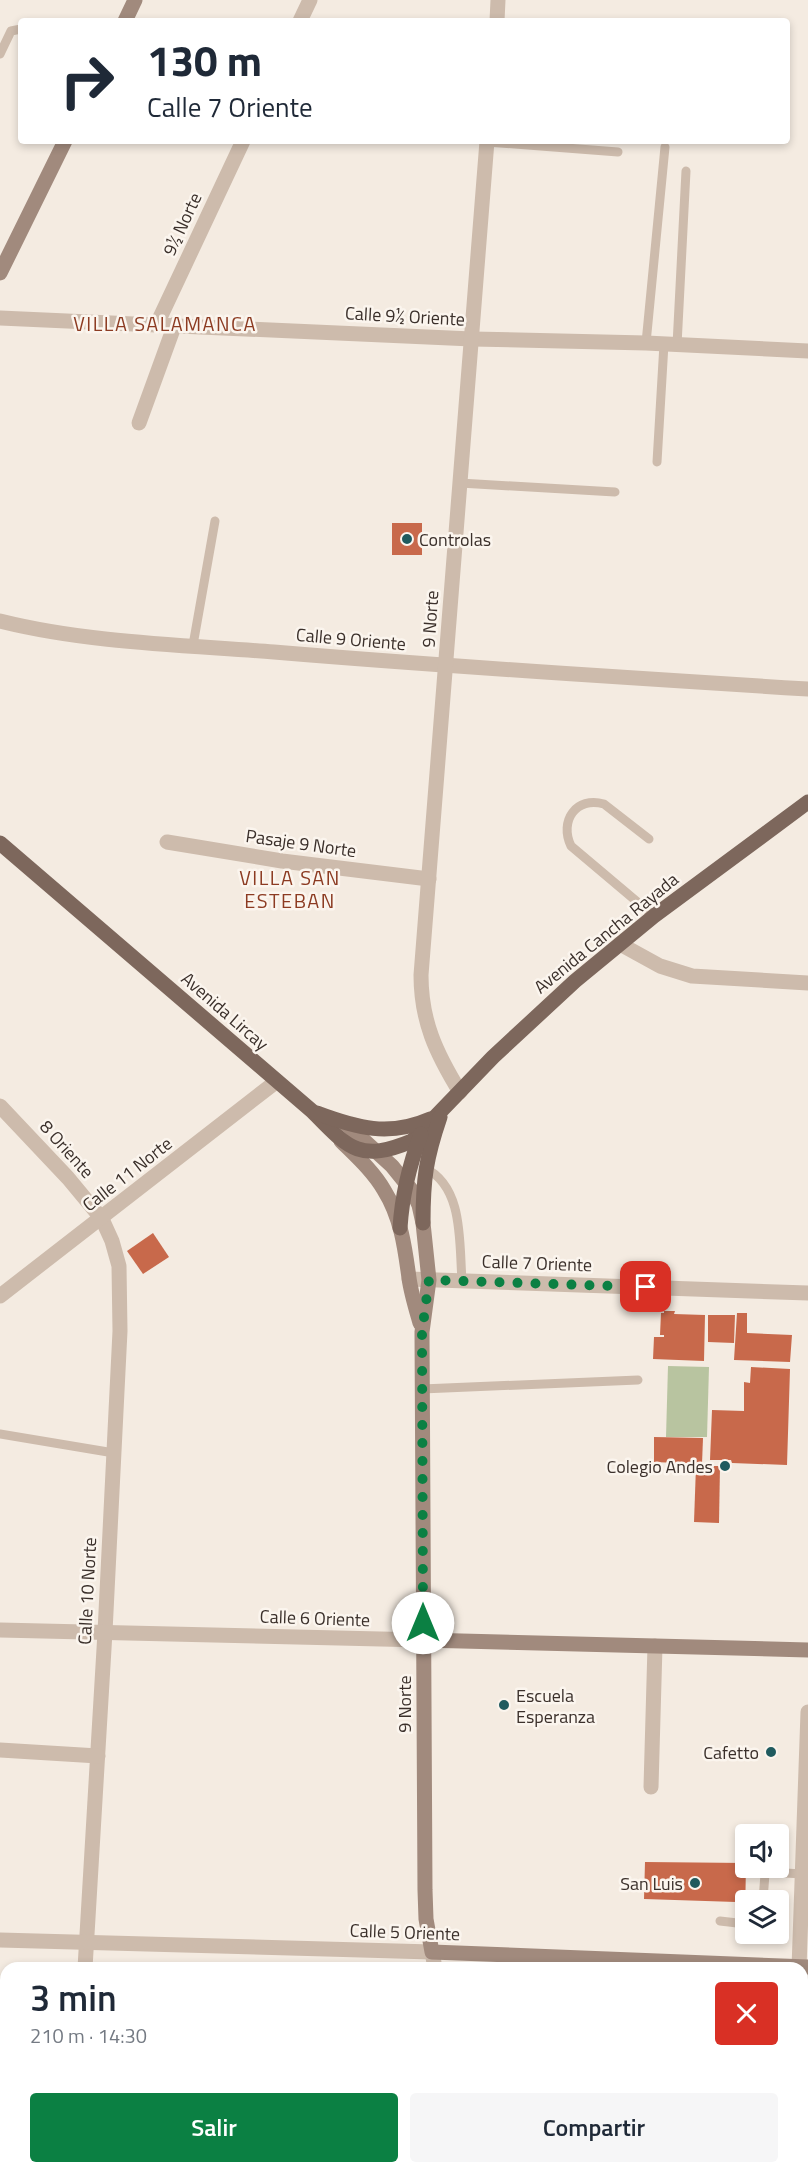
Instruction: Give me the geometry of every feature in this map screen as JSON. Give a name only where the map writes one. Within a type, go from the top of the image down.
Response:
[{"type":"main road","points":[[126,18],[135,0]]},
{"type":"main road","points":[[0,273],[64,144]]},
{"type":"main road","name":"Avenida Cancha Rayada","points":[[341,1141],[351,1147],[377,1152],[394,1149],[412,1141],[531,1020],[654,916],[808,802]]},
{"type":"main road","name":"Avenida Lircay","points":[[0,843],[312,1112],[378,1180],[389,1199],[400,1228]]},
{"type":"main road","points":[[423,1223],[425,1168],[442,1110]]},
{"type":"main road","name":"Avenida Cancha Rayada","points":[[312,1112],[346,1124],[386,1130],[404,1128],[431,1118],[442,1110]]},
{"type":"main road","points":[[346,1124],[405,1180],[419,1205],[423,1223]]},
{"type":"main road","points":[[400,1228],[405,1180],[422,1132]]},
{"type":"main road","name":"9 Norte","points":[[423,1223],[429,1280],[422,1332],[425,1890],[426,1919],[432,1952]]},
{"type":"main road","name":"9 Norte","points":[[400,1228],[422,1332]]},
{"type":"main road","name":"Calle 6 Oriente","points":[[423,1640],[808,1650]]},
{"type":"main road","name":"Calle 5 Oriente","points":[[432,1952],[560,1962]]},
{"type":"street","points":[[301,18],[310,0]]},
{"type":"street","points":[[497,18],[498,0]]},
{"type":"street","name":"9½ Norte","points":[[157,324],[242,144]]},
{"type":"street","name":"9 Norte","points":[[460,1092],[446,1070],[432,1040],[423,1007],[421,975],[487,144]]},
{"type":"street","name":"Calle 9½ Oriente","points":[[0,318],[808,351]]},
{"type":"street","points":[[139,423],[175,324]]},
{"type":"street","name":"Calle 9 Oriente","points":[[0,621],[54,632],[446,667],[808,688]]},
{"type":"street","name":"Pasaje 9 Norte","points":[[167,842],[282,861],[429,879]]},
{"type":"street","points":[[620,944],[660,966],[692,976],[808,982]]},
{"type":"street","name":"Calle 11 Norte","points":[[0,1296],[277,1082]]},
{"type":"street","name":"8 Oriente","points":[[0,1106],[68,1178],[102,1219]]},
{"type":"street","name":"Calle 10 Norte","points":[[85,1962],[120,1331],[120,1279],[112,1241],[102,1219]]},
{"type":"street","name":"Calle 7 Oriente","points":[[409,1279],[808,1293]]},
{"type":"street","name":"Calle 6 Oriente","points":[[0,1630],[423,1640]]},
{"type":"street","points":[[651,1787],[655,1646]]},
{"type":"street","points":[[802,1962],[802,1874],[808,1712]]},
{"type":"street","points":[[0,1750],[98,1756]]},
{"type":"street","name":"Calle 5 Oriente","points":[[0,1940],[432,1952]]},
{"type":"street","name":"9 Norte","points":[[432,1952],[434,1962]]},
{"type":"lane","points":[[0,54],[11,31],[18,30]]},
{"type":"lane","points":[[513,144],[618,152]]},
{"type":"lane","points":[[646,343],[665,147]]},
{"type":"lane","points":[[657,462],[686,171]]},
{"type":"lane","points":[[460,483],[615,492]]},
{"type":"lane","points":[[193,645],[215,521]]},
{"type":"lane","points":[[650,839],[597,801],[580,807],[566,823],[566,836],[571,846],[654,916]]},
{"type":"lane","points":[[425,1168],[437,1174],[453,1198],[459,1234],[462,1280]]},
{"type":"lane","points":[[422,1389],[638,1380]]},
{"type":"lane","points":[[0,1434],[114,1453]]},
{"type":"lane","points":[[764,1890],[765,1874],[769,1872],[802,1874]]},
{"type":"lane","points":[[720,1921],[735,1923]]},
{"type":"green space","points":[[668,1366],[709,1367],[707,1437],[666,1437]]},
{"type":"building","name":"Controlas","points":[[392,523],[422,523],[422,555],[392,555]]},
{"type":"building","points":[[153,1233],[169,1257],[143,1274],[127,1251]]},
{"type":"building","points":[[675,1311],[674,1314],[705,1315],[704,1361],[653,1359],[654,1337],[664,1337],[660,1335],[661,1313]]},
{"type":"building","points":[[737,1313],[747,1313],[747,1333],[792,1335],[790,1362],[734,1360]]},
{"type":"building","points":[[708,1315],[735,1315],[734,1343],[708,1342]]},
{"type":"building","points":[[751,1367],[790,1369],[787,1465],[710,1460],[712,1410],[744,1411],[744,1382],[750,1383]]},
{"type":"building","points":[[654,1437],[703,1438],[702,1464],[654,1462]]},
{"type":"building","points":[[696,1466],[720,1466],[719,1523],[694,1522]]},
{"type":"building","name":"San Luis","points":[[645,1862],[735,1863],[735,1878],[746,1878],[746,1890],[735,1890],[735,1902],[644,1899]]},
{"type":"place","name":"Controlas","points":[[407,539]]},
{"type":"place","name":"Colegio Andes","points":[[725,1466]]},
{"type":"place","name":"Escuela Esperanza","points":[[504,1705]]},
{"type":"place","name":"Cafetto","points":[[771,1752]]},
{"type":"place","name":"San Luis","points":[[695,1883]]},
{"type":"district","name":"VILLA SALAMANCA","points":[[165,323]]},
{"type":"district","name":"VILLA SAN ESTEBAN","points":[[290,888]]},
{"type":"route","points":[[423,1623],[422,1332],[429,1280],[646,1287]]}]
